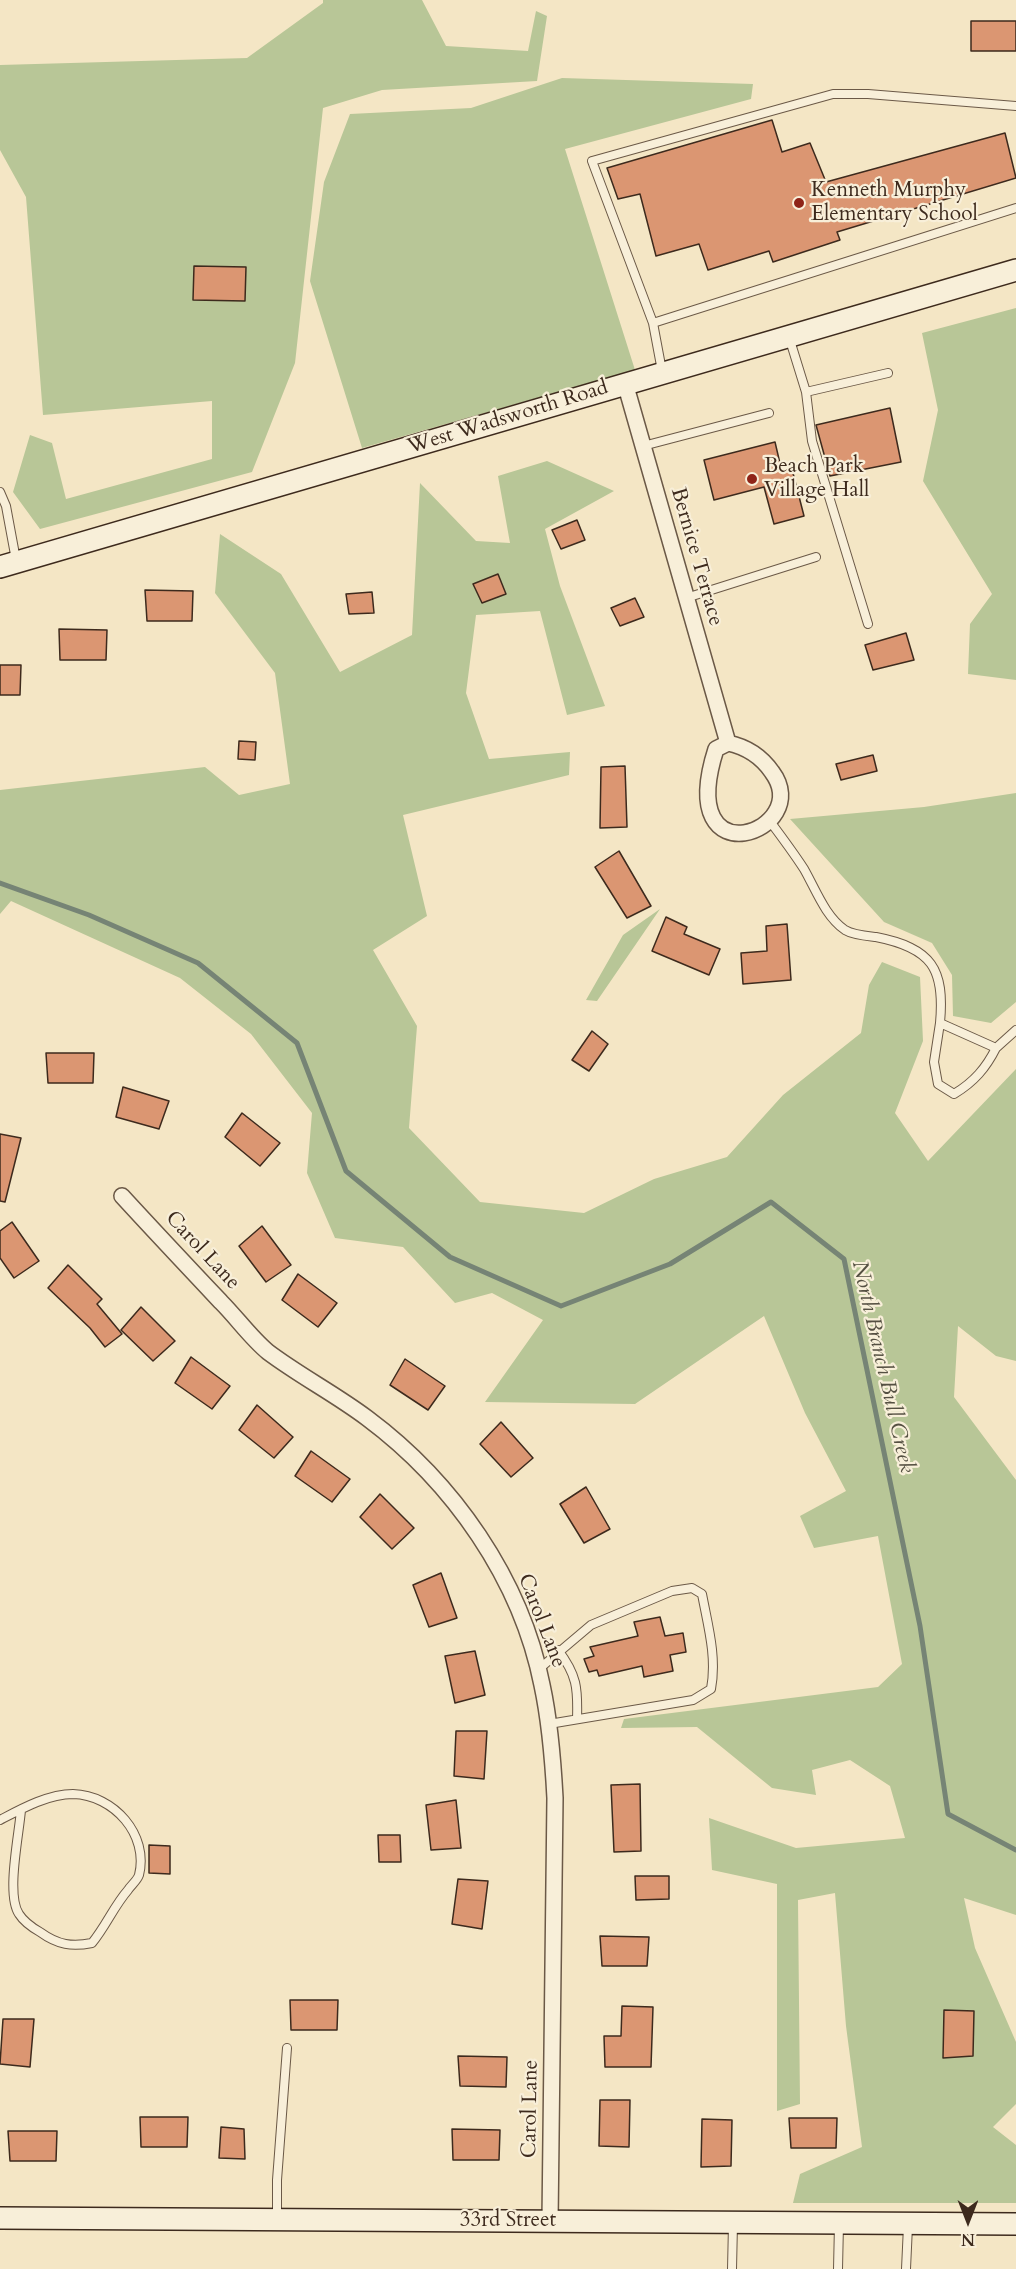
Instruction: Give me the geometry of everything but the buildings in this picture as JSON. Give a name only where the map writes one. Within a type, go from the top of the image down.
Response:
[{"type":"main road","name":"West Wadsworth Road","points":[[8,564],[1016,270]]},
{"type":"main road","name":"33rd Street","points":[[0,2218],[1016,2224]]},
{"type":"street","name":"Bernice Terrace","points":[[625,383],[728,743]]},
{"type":"street","points":[[728,743],[743,746],[758,756],[777,778],[780,793],[777,809],[762,829],[745,834],[730,832],[718,825],[711,814],[707,799],[710,769],[716,749],[728,743]]},
{"type":"street","name":"Carol Lane","points":[[122,1196],[267,1350],[366,1417],[414,1457],[449,1494],[477,1534],[507,1585],[530,1640],[549,1724],[555,1798],[550,2221]]},
{"type":"lane","points":[[663,372],[653,323],[592,161],[833,94],[868,94],[1016,106]]},
{"type":"lane","points":[[653,323],[1016,208]]},
{"type":"lane","points":[[788,336],[806,392],[812,441],[868,624]]},
{"type":"lane","points":[[806,392],[888,373]]},
{"type":"lane","points":[[643,446],[769,413]]},
{"type":"lane","points":[[0,492],[6,506],[8,564]]},
{"type":"lane","points":[[686,598],[816,556]]},
{"type":"lane","points":[[769,820],[802,867],[830,916],[847,932],[890,940],[918,950],[936,968],[943,995],[934,1062],[938,1084],[954,1094],[968,1086],[987,1066],[996,1048],[1016,1030]]},
{"type":"lane","points":[[940,1023],[996,1048]]},
{"type":"lane","points":[[538,1669],[591,1624],[672,1591],[692,1588],[702,1594],[713,1651],[714,1673],[711,1689],[693,1700],[549,1724]]},
{"type":"lane","points":[[558,1650],[570,1666],[578,1688],[577,1719]]},
{"type":"lane","points":[[0,1820],[21,1810],[48,1799],[73,1794],[99,1800],[123,1816],[133,1830],[139,1854],[138,1877],[92,1943],[75,1947],[52,1941],[20,1915],[14,1902],[13,1887],[21,1810]]},
{"type":"lane","points":[[277,2220],[277,2180],[287,2048]]},
{"type":"lane","points":[[732,2269],[733,2222]]},
{"type":"lane","points":[[838,2223],[838,2269]]},
{"type":"lane","points":[[906,2269],[908,2223]]},
{"type":"green space","points":[[323,0],[422,0],[446,46],[528,51],[536,11],[547,16],[537,81],[382,90],[323,108],[295,363],[252,472],[40,529],[13,492],[30,435],[52,443],[66,499],[212,459],[212,401],[43,415],[26,197],[0,150],[0,65],[247,58],[323,3]]},
{"type":"green space","points":[[562,78],[753,84],[751,99],[565,149],[635,370],[362,448],[310,281],[324,182],[350,114],[471,108]]},
{"type":"green space","points":[[1016,308],[1016,680],[968,674],[970,624],[992,594],[923,481],[938,410],[922,333]]},
{"type":"green space","points":[[547,461],[614,491],[545,529],[560,586],[605,706],[567,715],[540,611],[476,615],[466,693],[489,759],[570,752],[569,775],[403,815],[427,916],[373,950],[417,1026],[409,1128],[480,1202],[584,1213],[654,1179],[727,1157],[783,1095],[861,1033],[869,985],[882,962],[920,977],[923,1041],[895,1113],[928,1161],[1016,1069],[1016,1361],[996,1356],[958,1326],[954,1397],[1016,1480],[1016,1915],[964,1898],[975,1948],[1016,2042],[1016,2104],[993,2127],[1016,2145],[1016,2203],[793,2203],[800,2174],[862,2147],[846,2026],[835,1893],[798,1900],[800,2104],[777,2111],[777,1884],[712,1870],[709,1818],[796,1848],[905,1838],[890,1786],[850,1760],[812,1770],[816,1795],[772,1788],[697,1727],[621,1728],[624,1719],[878,1687],[902,1664],[878,1536],[814,1548],[800,1516],[846,1491],[805,1413],[764,1316],[635,1404],[485,1402],[543,1320],[492,1293],[455,1303],[403,1247],[335,1238],[307,1173],[312,1113],[251,1034],[180,978],[11,901],[0,914],[0,790],[205,767],[239,795],[290,784],[275,673],[215,593],[220,534],[281,574],[340,672],[412,635],[420,483],[476,541],[510,543],[498,476]]},
{"type":"green space","points":[[1016,793],[1016,1002],[991,1023],[953,1016],[952,975],[932,943],[884,922],[790,819],[924,807]]},
{"type":"green space","points":[[660,909],[597,1001],[586,1000],[623,935]]},
{"type":"waterway","name":"North Branch Bull Creek","points":[[0,883],[89,915],[198,963],[297,1043],[346,1171],[450,1257],[561,1306],[670,1264],[771,1202],[844,1259],[920,1626],[948,1814],[1016,1850]]},
{"type":"place","name":"Kenneth Murphy Elementary School","points":[[799,203]]},
{"type":"place","name":"Beach Park Village Hall","points":[[752,479]]}]
